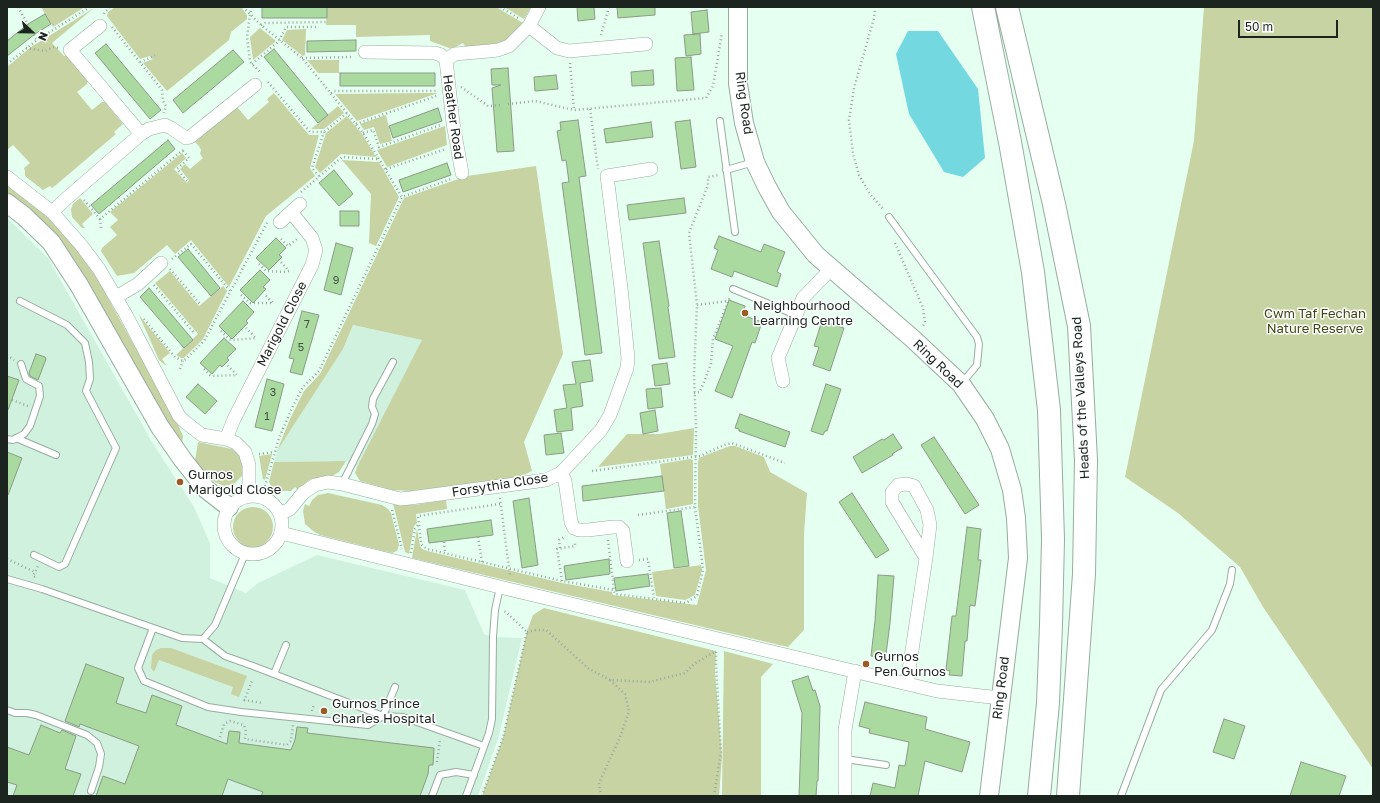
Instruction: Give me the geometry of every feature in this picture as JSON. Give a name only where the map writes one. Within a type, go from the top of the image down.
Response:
[{"type":"highway","points":[[983,7],[1010,142],[1033,272],[1049,410],[1053,539],[1051,625],[1048,703],[1039,796]]},
{"type":"highway","name":"Heads of the Valleys Road","points":[[1007,7],[1054,204],[1079,326],[1086,460],[1084,574],[1068,796]]},
{"type":"street","name":"Heather Road","points":[[446,60],[456,54],[498,50],[509,46],[529,26],[539,7]]},
{"type":"street","name":"Ring Road","points":[[738,7],[738,84],[744,123],[755,162],[767,187],[782,212],[816,255],[913,338],[961,384],[985,420],[1000,449],[1012,490],[1016,518],[1018,558],[989,796]]},
{"type":"street","points":[[106,24],[70,50],[141,134]]},
{"type":"street","points":[[529,26],[557,48],[569,51],[646,44]]},
{"type":"street","name":"Heather Road","points":[[365,52],[435,53],[441,55],[446,60],[449,90],[462,173]]},
{"type":"street","points":[[52,212],[141,134],[149,129],[162,126],[171,128],[184,144],[190,137],[255,85]]},
{"type":"street","points":[[607,176],[651,170]]},
{"type":"street","name":"Forsythia Close","points":[[280,514],[290,509],[303,493],[315,485],[328,482],[342,484],[400,499],[546,480],[561,473],[601,430],[610,415],[627,368],[628,358],[622,296],[607,176]]},
{"type":"street","points":[[7,178],[52,212],[81,245],[99,269],[126,315],[182,419],[202,435],[236,442],[244,452],[249,464],[249,496]]},
{"type":"street","points":[[7,203],[24,216],[51,242],[79,285],[165,434],[182,460],[206,489],[229,507]]},
{"type":"street","points":[[274,220],[297,203]]},
{"type":"street","name":"Marigold Close","points":[[226,439],[234,419],[312,264],[316,250],[297,203]]},
{"type":"street","points":[[116,297],[138,284],[161,263]]},
{"type":"street","points":[[783,381],[778,358],[803,298],[831,269]]},
{"type":"street","points":[[561,473],[565,480],[571,522],[574,528],[588,530],[619,527],[623,531],[627,561]]},
{"type":"street","points":[[907,683],[926,558],[930,525],[927,510],[914,486],[906,484],[898,485],[892,492],[892,502],[926,558]]},
{"type":"street","points":[[249,496],[259,496],[268,500],[275,506],[280,514],[282,524],[281,533],[277,541],[271,548],[263,553],[245,554],[237,550],[231,545],[226,537],[224,529],[224,520],[229,507],[239,498],[249,496]]},
{"type":"street","points":[[281,533],[500,587],[718,645],[855,671],[937,691],[1000,698]]},
{"type":"street","points":[[845,796],[845,730],[855,671]]},
{"type":"lane","points":[[720,121],[735,232]]},
{"type":"lane","points":[[727,172],[755,162]]},
{"type":"lane","points":[[889,217],[977,337],[979,344],[977,365],[961,384]]},
{"type":"lane","points":[[733,289],[796,315]]},
{"type":"lane","points":[[20,301],[66,325],[85,343],[89,362],[90,379],[86,391],[116,448],[65,564],[59,567],[34,555]]},
{"type":"lane","points":[[342,484],[372,424],[375,414],[372,407],[373,399],[393,362]]},
{"type":"lane","points":[[7,439],[13,440],[24,434],[30,426],[40,396],[38,386],[26,379],[21,364]]},
{"type":"lane","points":[[16,438],[56,455]]},
{"type":"lane","points":[[203,638],[215,625],[245,554]]},
{"type":"lane","points":[[1121,796],[1161,690],[1212,630],[1230,584],[1232,570]]},
{"type":"lane","points":[[7,579],[42,589],[182,638],[203,638],[225,656],[383,716],[403,717],[484,746]]},
{"type":"lane","points":[[466,796],[489,734],[492,719],[493,637],[495,610],[500,587]]},
{"type":"lane","points":[[153,628],[138,668],[144,681],[208,707],[368,725],[383,716],[394,687]]},
{"type":"lane","points":[[274,674],[286,646]]},
{"type":"lane","points":[[7,710],[15,713],[27,713],[36,716],[87,735],[97,743],[101,754],[99,767],[91,791]]},
{"type":"lane","points":[[846,759],[886,766]]},
{"type":"lane","points":[[432,796],[440,775],[456,772],[474,775]]},
{"type":"path","points":[[18,7],[37,40]]},
{"type":"path","points":[[7,64],[37,40],[90,7]]},
{"type":"path","points":[[110,7],[104,15],[106,24],[140,62],[162,90],[163,101],[166,106],[162,126]]},
{"type":"path","points":[[243,7],[279,41],[302,58],[363,133],[402,197]]},
{"type":"path","points":[[252,7],[247,37],[250,62],[310,132],[324,132]]},
{"type":"path","points":[[500,7],[529,26]]},
{"type":"path","points":[[597,49],[609,7]]},
{"type":"path","points":[[876,7],[854,88],[849,120],[852,154],[860,175],[870,194],[889,217],[894,241],[923,308],[925,323],[913,338]]},
{"type":"path","points":[[261,25],[265,23],[326,22]]},
{"type":"path","points":[[252,64],[279,41],[286,27],[319,27]]},
{"type":"path","points":[[508,104],[535,101],[574,110],[706,98],[713,86],[722,29]]},
{"type":"path","points":[[26,48],[45,51],[54,47],[70,50]]},
{"type":"path","points":[[569,51],[574,110]]},
{"type":"path","points":[[302,58],[358,57],[365,52]]},
{"type":"path","points":[[140,62],[152,58],[155,55]]},
{"type":"path","points":[[449,90],[462,86],[488,106],[501,105]]},
{"type":"path","points":[[331,93],[334,91],[440,91],[443,93],[356,124]]},
{"type":"path","points":[[590,109],[599,176],[607,176]]},
{"type":"path","points":[[319,176],[312,168],[324,132],[347,113]]},
{"type":"path","points":[[363,133],[373,130],[379,147],[441,125]]},
{"type":"path","points":[[100,219],[184,144],[189,158],[177,169],[187,181]]},
{"type":"path","points":[[386,169],[457,146]]},
{"type":"path","points":[[297,203],[319,176],[342,158],[380,159]]},
{"type":"path","points":[[608,543],[615,594],[686,603],[697,596],[704,569],[695,506],[694,375],[696,305],[689,233],[708,185],[708,177],[727,172]]},
{"type":"path","points":[[263,498],[274,452],[292,408],[303,387],[319,371],[402,197],[455,178],[462,173]]},
{"type":"path","points":[[76,190],[100,219],[101,228]]},
{"type":"path","points":[[180,369],[183,361],[204,341],[274,220]]},
{"type":"path","points":[[281,240],[288,246],[300,236]]},
{"type":"path","points":[[175,256],[191,244],[231,292]]},
{"type":"path","points":[[259,264],[266,271],[289,271],[281,262]]},
{"type":"path","points":[[161,263],[172,270],[201,304]]},
{"type":"path","points":[[147,276],[195,334]]},
{"type":"path","points":[[694,393],[700,392],[711,364],[713,339],[733,289]]},
{"type":"path","points":[[241,295],[250,303],[273,303],[264,294]]},
{"type":"path","points":[[696,305],[728,301]]},
{"type":"path","points":[[126,315],[134,311],[138,313],[175,357],[183,361]]},
{"type":"path","points":[[221,331],[232,340],[256,338],[246,328]]},
{"type":"path","points":[[204,369],[210,375],[215,376],[237,375],[227,365]]},
{"type":"path","points":[[12,400],[36,409]]},
{"type":"path","points":[[592,470],[695,457],[732,443],[785,463]]},
{"type":"path","points":[[258,454],[274,452]]},
{"type":"path","points":[[498,487],[509,568]]},
{"type":"path","points":[[389,496],[402,550],[401,554]]},
{"type":"path","points":[[500,504],[418,516],[422,546],[426,549],[562,581],[614,590]]},
{"type":"path","points":[[638,515],[695,506]]},
{"type":"path","points":[[406,555],[411,556],[415,529],[418,525]]},
{"type":"path","points":[[478,537],[482,562]]},
{"type":"path","points":[[559,540],[560,548],[557,549],[562,581]]},
{"type":"path","points":[[444,542],[445,553]]},
{"type":"path","points":[[560,548],[575,546]]},
{"type":"path","points":[[7,559],[35,572]]},
{"type":"path","points":[[643,559],[648,559],[654,598]]},
{"type":"path","points":[[495,610],[506,612],[527,632]]},
{"type":"path","points":[[527,632],[546,630],[588,670],[610,680],[625,694],[629,712],[620,737],[599,783],[601,796]]},
{"type":"path","points":[[482,796],[503,738],[527,632]]},
{"type":"path","points":[[610,680],[649,682],[684,673],[718,645]]},
{"type":"path","points":[[714,796],[721,752],[716,665],[718,645]]},
{"type":"path","points":[[244,700],[252,681]]},
{"type":"path","points":[[220,737],[224,724],[230,721],[244,725],[246,731],[245,740],[287,745],[291,741],[294,723]]},
{"type":"path","points":[[437,762],[440,739]]},
{"type":"shaded area","points":[[7,218],[48,258],[152,442],[194,507],[210,543],[210,578],[246,593],[258,583],[317,555],[465,590],[484,634],[493,637],[522,638],[498,739],[478,796],[7,796]]},
{"type":"shaded area","points":[[353,325],[423,340],[357,467],[346,461],[274,462],[277,451],[343,349]]},
{"type":"green space","points":[[41,7],[85,7],[53,27]]},
{"type":"green space","points":[[115,7],[241,7],[247,15],[247,19],[231,32],[229,40],[167,91],[143,63],[153,59],[150,56],[140,59],[107,16],[108,12]]},
{"type":"green space","points":[[327,7],[496,7],[523,23],[512,38],[487,47],[465,46],[463,43],[452,49],[430,41],[430,35],[356,37],[356,25],[326,25]]},
{"type":"green space","points":[[504,7],[531,7],[524,19]]},
{"type":"green space","name":"Cwm Taf Fechan Nature Reserve","points":[[1204,7],[1373,7],[1373,769],[1263,607],[1240,567],[1178,513],[1125,477],[1194,141]]},
{"type":"green space","points":[[94,8],[52,43],[64,56],[67,55],[88,80],[87,84],[77,92],[92,110],[102,102],[105,102],[123,124],[114,132],[116,134],[56,185],[52,188],[50,186],[43,190],[25,176],[24,168],[30,163],[13,145],[7,150],[7,67],[31,47]]},
{"type":"green space","points":[[260,28],[276,41],[253,60],[250,37]]},
{"type":"green space","points":[[306,29],[305,55],[303,56],[282,40],[287,30]]},
{"type":"green space","points":[[307,60],[339,60],[339,73],[318,73]]},
{"type":"green space","points":[[274,93],[309,135],[319,135],[310,168],[315,176],[266,216],[229,287],[191,240],[175,254],[167,245],[134,273],[117,276],[101,251],[102,248],[117,235],[110,227],[118,220],[110,212],[182,153],[186,158],[174,169],[187,183],[189,180],[180,169],[185,164],[190,169],[203,158],[200,154],[201,150],[199,146],[195,142],[237,107],[248,120],[269,102],[267,99]]},
{"type":"green space","points":[[438,93],[357,121],[335,94]]},
{"type":"green space","points":[[338,106],[344,113],[324,129],[311,129]]},
{"type":"green space","points":[[386,115],[392,141],[380,144],[374,127],[364,130],[360,124]]},
{"type":"green space","points":[[347,116],[362,134],[376,157],[341,154],[320,173],[315,167],[326,133]]},
{"type":"green space","points":[[445,126],[447,145],[387,167],[377,150]]},
{"type":"green space","points":[[342,160],[379,162],[399,197],[376,246],[369,243],[371,194]]},
{"type":"green space","points":[[536,166],[563,354],[524,442],[532,471],[520,477],[411,491],[392,490],[360,481],[355,473],[357,467],[422,340],[353,325],[343,349],[277,451],[290,419],[304,391],[320,374],[404,198],[467,176]]},
{"type":"green space","points":[[7,183],[32,202],[55,223],[76,248],[98,280],[178,425],[183,436],[182,443],[168,427],[31,211],[7,192]]},
{"type":"green space","points":[[80,198],[93,214],[82,224],[85,228],[82,228],[72,217],[71,209],[73,204]]},
{"type":"green space","points":[[170,271],[199,306],[223,286],[227,291],[203,339],[184,358],[176,355],[198,334],[155,283]]},
{"type":"green space","points":[[139,315],[170,353],[162,359],[166,365],[159,360]]},
{"type":"green space","points":[[694,428],[693,455],[598,467],[627,434],[659,434]]},
{"type":"green space","points":[[198,442],[232,449],[241,457],[244,467],[242,476],[234,484],[224,486],[207,476],[195,461]]},
{"type":"green space","points":[[730,446],[735,446],[764,457],[770,472],[807,493],[804,534],[804,630],[788,647],[412,558],[417,529],[420,546],[422,549],[427,551],[562,583],[612,592],[613,595],[697,605],[706,570],[698,506],[698,462],[699,458]]},
{"type":"green space","points":[[272,454],[265,480],[263,479],[259,456]]},
{"type":"green space","points":[[690,459],[693,460],[693,504],[666,509],[660,464]]},
{"type":"green space","points":[[346,461],[339,472],[332,476],[309,480],[298,490],[295,487],[291,491],[283,491],[271,486],[269,482],[274,462]]},
{"type":"green space","points":[[328,493],[382,505],[388,509],[391,513],[399,545],[397,551],[392,553],[320,535],[313,531],[305,524],[303,511],[305,504],[309,506],[312,500],[318,495]]},
{"type":"green space","points":[[446,500],[447,509],[416,514],[417,523],[414,526],[409,554],[405,552],[393,503],[414,505]]},
{"type":"green space","points":[[257,507],[264,510],[270,516],[273,527],[272,535],[264,544],[257,547],[249,547],[242,544],[234,535],[233,523],[236,516],[245,508]]},
{"type":"green space","points":[[701,565],[702,570],[695,595],[685,600],[656,596],[652,572]]},
{"type":"green space","points":[[544,608],[716,651],[715,672],[722,757],[719,796],[482,796],[503,738],[527,631],[533,615]]},
{"type":"green space","points":[[161,648],[171,648],[247,676],[239,697],[231,694],[233,687],[159,660],[154,672],[151,668],[152,655],[156,650]]},
{"type":"green space","points":[[724,651],[773,664],[761,677],[761,796],[722,796]]},
{"type":"water","points":[[908,31],[938,31],[978,89],[985,158],[963,177],[944,172],[909,114],[896,54]]},
{"type":"building","points":[[262,7],[327,7],[327,18],[262,18]]},
{"type":"building","points":[[577,7],[594,7],[595,19],[578,21]]},
{"type":"building","points":[[617,7],[655,7],[655,15],[618,18]]},
{"type":"building","points":[[707,10],[709,32],[693,34],[691,12]]},
{"type":"building","points":[[45,14],[51,24],[35,34],[7,56],[7,41],[28,24]]},
{"type":"building","points":[[700,34],[701,54],[686,56],[684,35]]},
{"type":"building","points":[[356,40],[356,51],[307,52],[307,41]]},
{"type":"building","points":[[106,44],[161,110],[150,119],[95,53]]},
{"type":"building","points":[[274,49],[328,115],[318,123],[264,57]]},
{"type":"building","points":[[233,50],[244,62],[183,113],[173,100]]},
{"type":"building","points":[[691,57],[694,90],[677,91],[675,58]]},
{"type":"building","points":[[508,68],[514,151],[497,152],[492,88],[501,85],[492,85],[491,69]]},
{"type":"building","points":[[653,70],[654,85],[632,86],[631,72]]},
{"type":"building","points":[[340,73],[435,73],[435,86],[340,86]]},
{"type":"building","points":[[556,75],[558,89],[535,91],[534,77]]},
{"type":"building","points":[[438,108],[442,121],[393,138],[389,126]]},
{"type":"building","points":[[578,120],[586,176],[579,177],[602,353],[585,355],[562,183],[569,182],[566,160],[562,161],[557,131],[561,130],[560,122]]},
{"type":"building","points":[[690,120],[696,167],[681,169],[675,122]]},
{"type":"building","points":[[651,122],[653,137],[606,143],[604,129]]},
{"type":"building","points":[[168,140],[175,149],[99,214],[91,205]]},
{"type":"building","points":[[447,163],[451,175],[403,192],[399,180]]},
{"type":"building","points":[[334,170],[353,194],[339,206],[319,183]]},
{"type":"building","points":[[684,198],[686,213],[629,220],[627,205]]},
{"type":"building","points":[[340,211],[359,211],[359,226],[340,226]]},
{"type":"building","points":[[719,236],[761,252],[764,244],[785,252],[777,272],[781,274],[777,287],[734,271],[732,277],[711,269],[718,250],[714,248]]},
{"type":"building","points":[[276,238],[286,248],[279,255],[282,257],[269,270],[256,258]]},
{"type":"building","points":[[659,241],[675,357],[659,359],[643,243]]},
{"type":"building","points":[[336,243],[353,248],[341,295],[324,290]]},
{"type":"building","points":[[188,249],[220,288],[211,296],[178,257]]},
{"type":"building","points":[[260,270],[270,280],[263,287],[266,289],[253,303],[240,290]]},
{"type":"building","points":[[149,288],[193,340],[184,348],[140,297]]},
{"type":"building","points":[[729,300],[745,306],[742,315],[762,322],[755,343],[752,342],[732,398],[715,391],[733,346],[715,339]]},
{"type":"building","points":[[243,301],[254,312],[246,321],[248,323],[232,339],[219,326]]},
{"type":"building","points":[[302,311],[319,315],[302,375],[290,372],[294,359],[289,358]]},
{"type":"building","points":[[828,323],[844,328],[830,371],[813,365],[819,347],[814,346],[821,324],[827,326]]},
{"type":"building","points":[[224,338],[236,349],[227,358],[229,360],[222,367],[220,365],[212,374],[200,363]]},
{"type":"building","points":[[36,354],[45,357],[46,359],[38,380],[30,376],[29,373]]},
{"type":"building","points":[[590,360],[593,381],[580,383],[583,406],[571,408],[573,430],[557,432],[554,410],[567,408],[563,385],[576,384],[572,362]]},
{"type":"building","points":[[667,363],[670,384],[655,386],[652,365]]},
{"type":"building","points":[[7,376],[19,380],[8,410],[7,409]]},
{"type":"building","points":[[267,379],[284,384],[272,431],[255,427]]},
{"type":"building","points":[[198,384],[217,401],[205,414],[186,397]]},
{"type":"building","points":[[826,384],[841,389],[827,431],[825,431],[823,435],[811,431]]},
{"type":"building","points":[[661,388],[663,407],[648,409],[646,389]]},
{"type":"building","points":[[655,410],[658,431],[643,434],[640,413]]},
{"type":"building","points":[[740,414],[790,432],[785,447],[739,431],[739,429],[735,428]]},
{"type":"building","points":[[561,433],[564,453],[546,455],[544,435]]},
{"type":"building","points":[[893,434],[902,448],[862,473],[853,457]]},
{"type":"building","points":[[934,437],[979,505],[965,514],[921,445]]},
{"type":"building","points":[[7,452],[22,458],[8,495],[7,495]]},
{"type":"building","points":[[662,476],[664,491],[583,501],[582,486]]},
{"type":"building","points":[[852,493],[889,550],[876,558],[839,502]]},
{"type":"building","points":[[529,498],[538,565],[522,568],[513,501]]},
{"type":"building","points":[[681,511],[689,566],[674,568],[667,513]]},
{"type":"building","points":[[491,520],[493,535],[429,543],[427,529]]},
{"type":"building","points":[[967,527],[981,529],[978,560],[981,560],[975,606],[970,605],[962,676],[949,675],[950,671],[946,670],[952,616],[956,616]]},
{"type":"building","points":[[609,559],[610,574],[566,580],[564,566]]},
{"type":"building","points":[[648,574],[650,586],[616,591],[614,578]]},
{"type":"building","points":[[878,575],[894,576],[886,654],[883,654],[883,657],[871,656]]},
{"type":"building","points":[[86,664],[124,678],[116,703],[146,713],[152,695],[182,706],[176,725],[227,744],[229,731],[240,732],[239,743],[291,750],[295,740],[297,727],[308,728],[307,733],[434,748],[433,765],[429,765],[428,774],[420,796],[261,796],[263,792],[228,779],[222,796],[96,796],[103,776],[125,784],[139,746],[80,724],[79,727],[65,721]]},
{"type":"building","points":[[808,676],[813,691],[815,690],[820,706],[818,781],[816,796],[799,796],[802,713],[792,681]]},
{"type":"building","points":[[865,702],[927,717],[925,729],[970,742],[962,772],[925,761],[918,796],[870,796],[873,783],[895,788],[899,765],[905,766],[909,742],[869,733],[870,729],[859,726]]},
{"type":"building","points":[[1224,719],[1245,726],[1234,759],[1213,752]]},
{"type":"building","points":[[41,725],[60,733],[62,730],[76,736],[65,769],[81,774],[73,796],[13,796],[17,785],[7,782],[7,747],[29,755]]},
{"type":"building","points":[[1301,762],[1346,776],[1339,796],[1290,796]]},
{"type":"place","name":"Neighbourhood Learning Centre","points":[[745,313]]},
{"type":"place","name":"Gurnos Marigold Close","points":[[180,482]]},
{"type":"place","name":"Gurnos Pen Gurnos","points":[[866,664]]},
{"type":"place","name":"Gurnos Prince Charles Hospital","points":[[324,711]]}]
